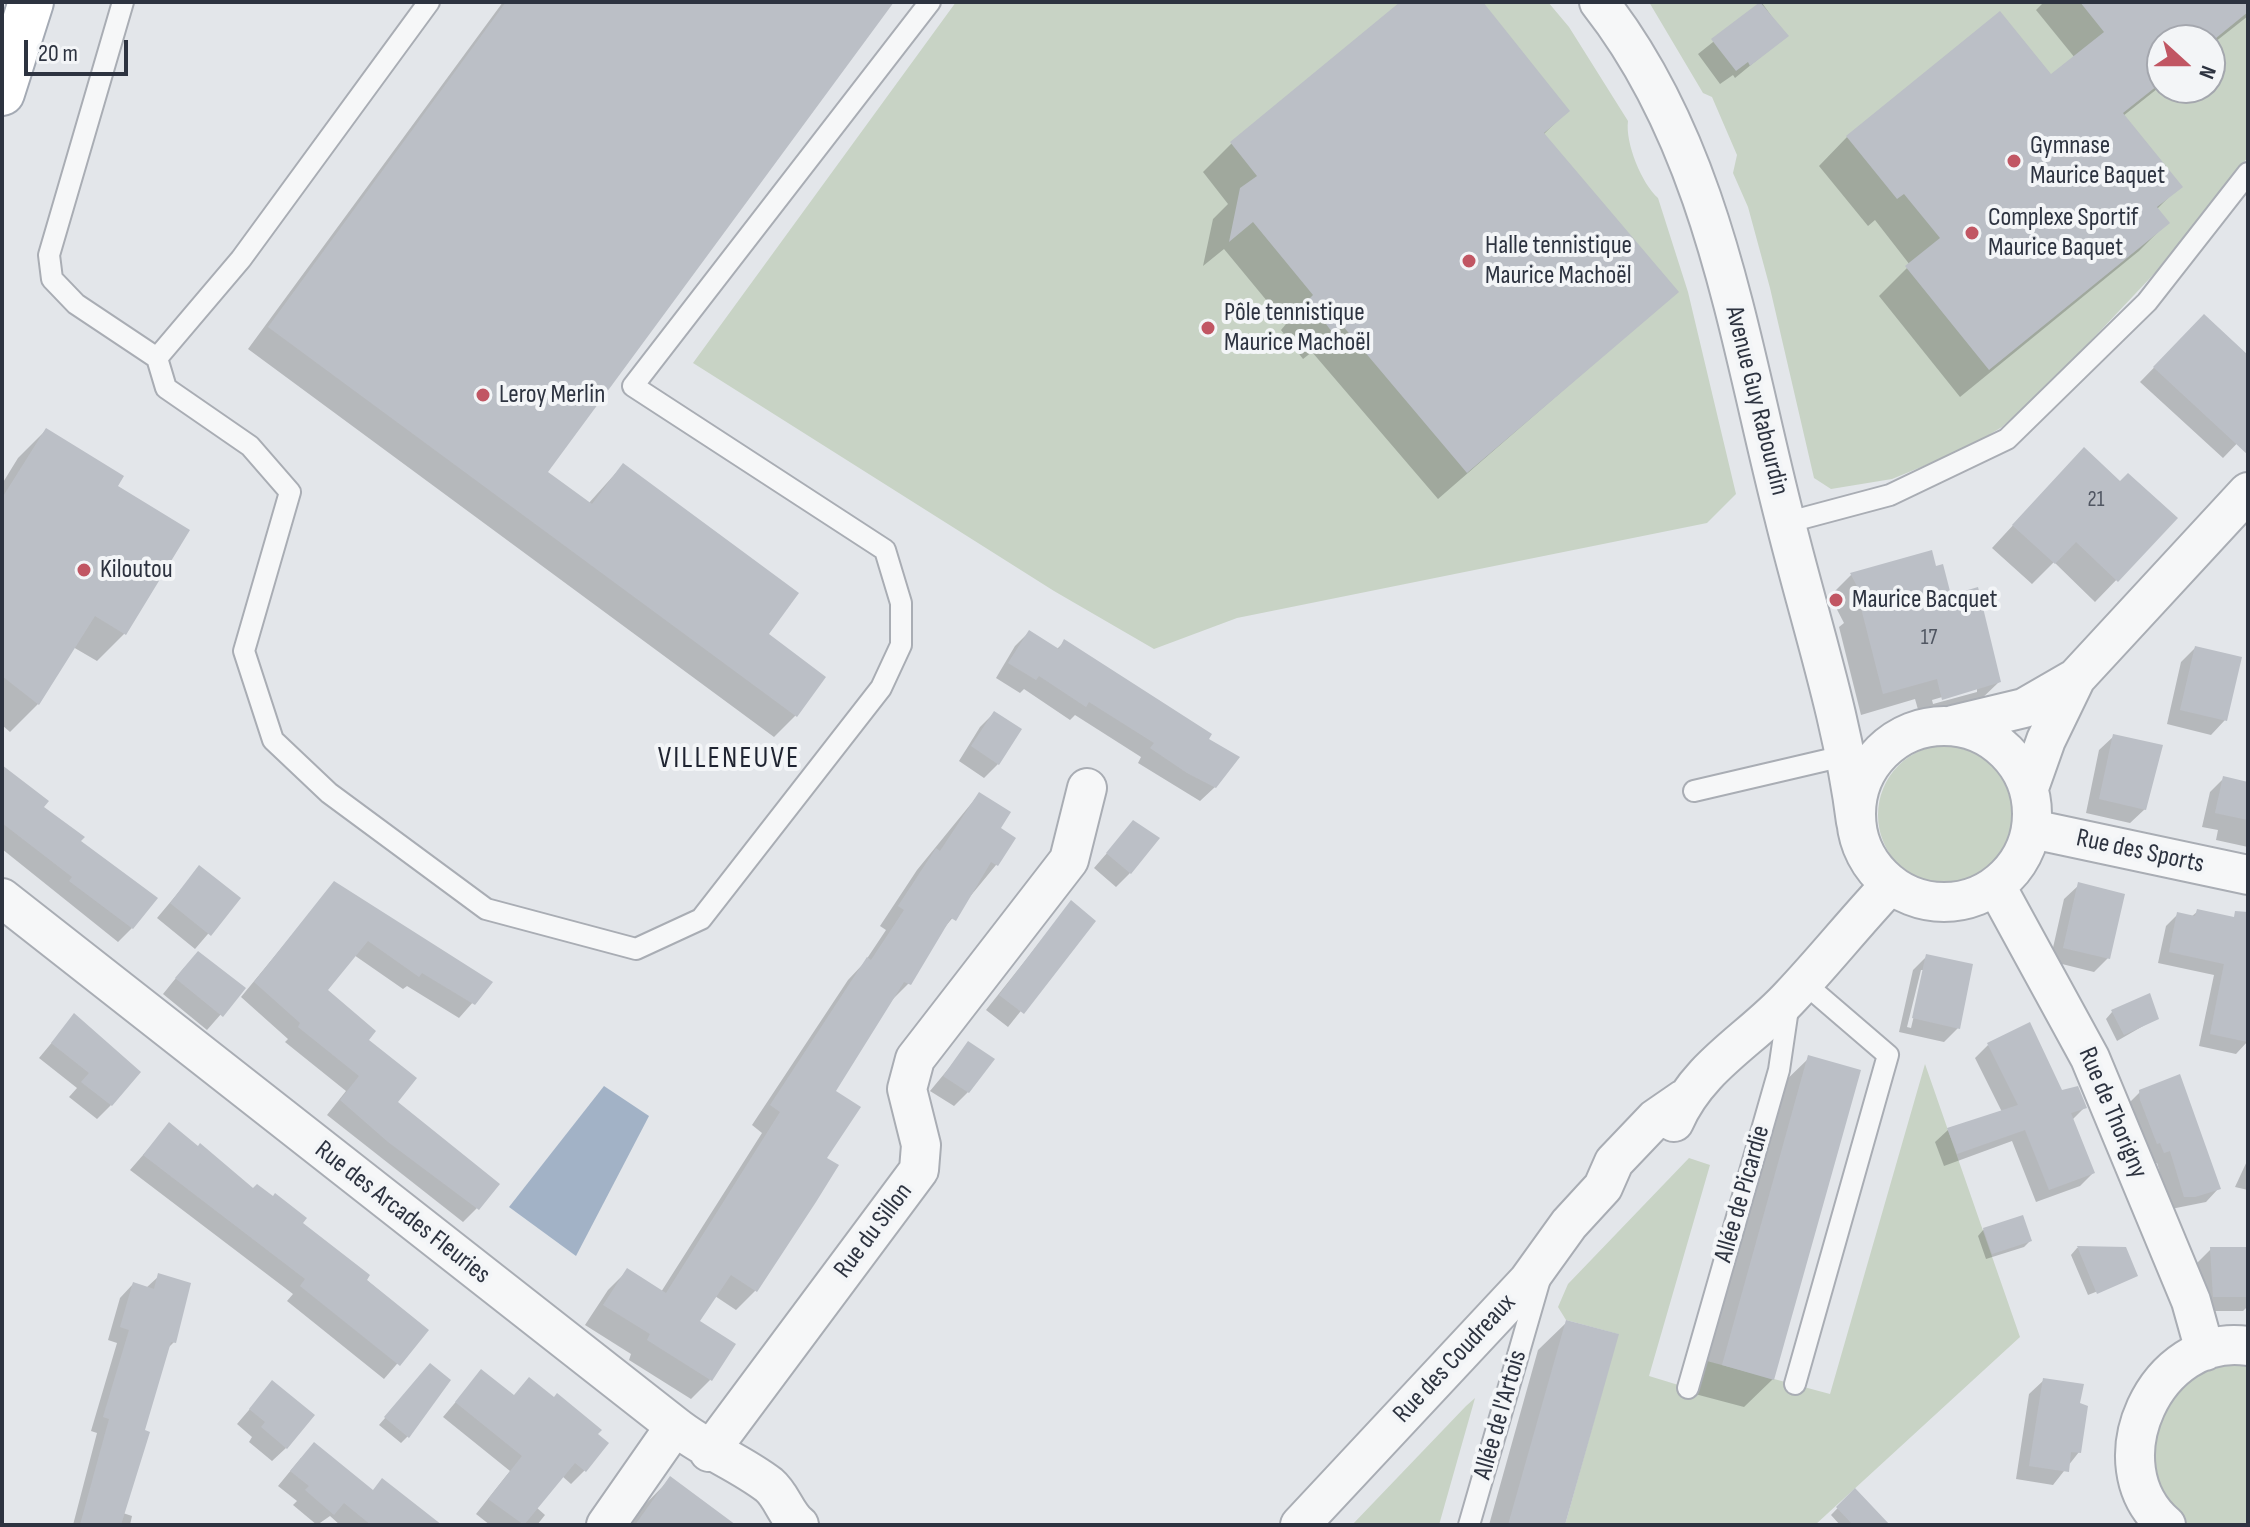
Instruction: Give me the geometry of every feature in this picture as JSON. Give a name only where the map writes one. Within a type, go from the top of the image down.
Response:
[{"type":"main road","points":[[2,93],[31,2]]},
{"type":"street","name":"Avenue Guy Rabourdin","points":[[1599,2],[1660,99],[1699,188],[1722,264],[1785,523],[1848,755],[1856,822]]},
{"type":"street","points":[[2029,788],[2046,740],[2076,678],[2248,492]]},
{"type":"street","points":[[1848,755],[1914,731],[2024,708],[2076,678]]},
{"type":"street","points":[[1914,731],[1888,745],[1869,767],[1858,793],[1856,822],[1864,853],[1890,885],[1914,898],[1943,903],[1971,899],[1996,886],[2013,870],[2026,851],[2032,829],[2029,788],[2021,769],[2008,752],[1973,730],[1953,725]]},
{"type":"street","name":"Rue du Sillon","points":[[709,1452],[919,1170],[921,1145],[907,1089],[915,1059],[1069,860],[1087,788]]},
{"type":"street","name":"Rue des Sports","points":[[2032,829],[2248,875]]},
{"type":"street","name":"Rue des Coudreaux","points":[[1309,1519],[1545,1259],[1569,1224],[1603,1187],[1614,1162],[1655,1119],[1684,1099],[1729,1050],[1796,990],[1890,885]]},
{"type":"street","name":"Rue de Thorigny","points":[[1996,886],[2090,1058],[2191,1301],[2205,1351]]},
{"type":"street","name":"Rue des Arcades Fleuries","points":[[2,898],[675,1426],[709,1452],[736,1461],[774,1489],[799,1525]]},
{"type":"street","points":[[2161,1523],[2140,1480],[2135,1458],[2138,1424],[2152,1393],[2175,1367],[2205,1351],[2248,1346]]},
{"type":"street","points":[[606,1525],[675,1426]]},
{"type":"lane","points":[[123,2],[49,255],[52,279],[76,304],[157,358],[166,388],[250,446],[290,492],[244,651],[273,740],[329,793],[486,909],[636,949],[701,919],[881,688],[901,645],[901,603],[885,550],[633,386],[930,2]]},
{"type":"lane","points":[[157,358],[241,259],[429,2]]},
{"type":"lane","points":[[1785,523],[1890,495],[2007,439],[2147,302],[2248,173]]},
{"type":"lane","points":[[1694,791],[1848,755]]},
{"type":"lane","points":[[1795,1384],[1888,1055],[1796,990]]},
{"type":"lane","name":"Allée de Picardie","points":[[1688,1388],[1779,1070],[1796,990]]},
{"type":"lane","name":"Allée de l'Artois","points":[[1469,1525],[1545,1259]]},
{"type":"green space","name":"Pôle tennistique Maurice Machoël","points":[[956,2],[1548,2],[1569,27],[1628,121],[1629,140],[1636,162],[1646,183],[1658,198],[1688,292],[1736,494],[1707,523],[1237,618],[1154,649],[1054,591],[693,363]]},
{"type":"green space","name":"Complexe Sportif Maurice Baquet","points":[[1649,2],[2248,2],[2248,157],[2169,258],[2052,382],[2002,427],[1965,449],[1892,479],[1831,489],[1814,478],[1770,288],[1748,207],[1733,173],[1737,155],[1712,97],[1703,93]]},
{"type":"green space","points":[[1948,745],[1975,751],[1997,766],[2012,788],[2018,815],[2012,842],[1997,864],[1975,879],[1948,885],[1921,879],[1899,864],[1884,842],[1878,815],[1884,788],[1899,766],[1921,751]]},
{"type":"green space","points":[[1925,1064],[2020,1337],[1815,1525],[1565,1525],[1618,1334],[1566,1320],[1558,1307],[1568,1284],[1689,1158],[1710,1165],[1649,1376],[1698,1391],[1707,1361],[1830,1394]]},
{"type":"green space","points":[[2248,1359],[2248,1525],[2185,1525],[2158,1488],[2150,1446],[2154,1426],[2162,1406],[2194,1372],[2212,1365]]},
{"type":"green space","points":[[1475,1398],[1439,1525],[1352,1525],[1466,1406]]},
{"type":"water","points":[[604,1086],[649,1116],[576,1256],[509,1207]]},
{"type":"building","name":"Leroy Merlin","points":[[506,2],[894,2],[548,472],[592,504],[623,463],[799,593],[769,634],[826,677],[797,717],[268,327]]},
{"type":"building","name":"Halle tennistique Maurice Machoël","points":[[1400,2],[1483,2],[1570,111],[1544,133],[1679,292],[1467,473],[1342,325],[1332,332],[1308,300],[1313,295],[1253,222],[1229,242],[1240,188],[1257,176],[1230,142]]},
{"type":"building","points":[[1760,2],[1789,36],[1750,66],[1748,62],[1736,71],[1711,39]]},
{"type":"building","name":"Gymnase Maurice Baquet","points":[[2080,2],[2248,2],[2248,12],[2226,30],[2226,24],[2146,24],[2146,95],[2123,113],[2183,187],[2157,207],[2170,223],[1989,370],[1905,266],[1940,238],[1904,194],[1897,199],[1846,136],[2000,11],[2051,74],[2104,32]]},
{"type":"building","points":[[2204,314],[2248,355],[2248,455],[2153,367]]},
{"type":"building","name":"Kiloutou","points":[[46,428],[124,476],[118,486],[190,530],[126,635],[95,616],[39,705],[2,676],[2,498]]},
{"type":"building","points":[[2084,447],[2120,481],[2128,473],[2178,518],[2118,582],[2076,542],[2055,564],[2012,525]]},
{"type":"building","points":[[1932,550],[1936,566],[1943,564],[1951,595],[1978,587],[2001,682],[1942,700],[1937,679],[1883,694],[1860,604],[1865,601],[1850,573]]},
{"type":"building","points":[[1029,630],[1059,649],[1064,639],[1212,734],[1209,739],[1240,757],[1216,788],[1187,773],[1150,748],[1154,743],[1089,702],[1086,707],[1039,676],[1036,680],[1008,663]]},
{"type":"building","points":[[2195,646],[2242,657],[2227,721],[2180,710]]},
{"type":"building","points":[[994,711],[1022,729],[999,765],[971,746]]},
{"type":"building","points":[[2113,734],[2163,745],[2146,810],[2099,799]]},
{"type":"building","points":[[2,765],[49,801],[44,807],[85,837],[81,841],[158,898],[133,929],[69,881],[72,877],[2,823]]},
{"type":"building","points":[[2223,776],[2248,782],[2248,820],[2215,813]]},
{"type":"building","points":[[979,792],[1011,812],[1001,828],[1016,838],[998,866],[991,862],[956,921],[951,918],[911,985],[904,982],[836,1091],[861,1107],[827,1158],[839,1165],[816,1202],[757,1292],[731,1275],[700,1321],[736,1344],[712,1381],[647,1340],[650,1334],[603,1305],[627,1268],[666,1293],[780,1112],[770,1105],[867,957],[871,960],[904,910],[898,906],[936,848],[940,851]]},
{"type":"building","points":[[1133,820],[1160,838],[1131,874],[1106,853]]},
{"type":"building","points":[[199,865],[241,898],[211,936],[170,903]]},
{"type":"building","points":[[334,881],[493,982],[475,1005],[422,973],[419,977],[368,941],[328,990],[376,1031],[369,1040],[417,1078],[398,1102],[500,1184],[479,1210],[388,1142],[340,1100],[359,1076],[298,1027],[300,1023],[254,982]]},
{"type":"building","points":[[2078,882],[2125,894],[2110,959],[2063,948]]},
{"type":"building","points":[[1071,900],[1096,921],[1024,1014],[999,995]]},
{"type":"building","points":[[2197,909],[2234,917],[2235,911],[2248,912],[2248,1042],[2210,1034],[2224,964],[2169,952],[2177,912],[2195,916]]},
{"type":"building","points":[[198,951],[246,988],[223,1017],[175,978]]},
{"type":"building","points":[[1926,954],[1973,964],[1960,1029],[1912,1018]]},
{"type":"building","points":[[2150,993],[2159,1019],[2124,1035],[2111,1010]]},
{"type":"building","points":[[74,1013],[141,1072],[112,1106],[81,1082],[89,1073],[51,1043]]},
{"type":"building","points":[[2030,1022],[2062,1090],[2078,1086],[2087,1108],[2071,1113],[2095,1173],[2049,1190],[2025,1130],[1957,1154],[1947,1128],[2018,1105],[1987,1043]]},
{"type":"building","points":[[968,1041],[995,1059],[969,1093],[943,1076]]},
{"type":"building","points":[[1808,1055],[1861,1070],[1774,1380],[1722,1365]]},
{"type":"building","points":[[2180,1074],[2221,1189],[2195,1197],[2184,1197],[2170,1151],[2164,1153],[2160,1143],[2157,1144],[2140,1100],[2139,1090]]},
{"type":"building","points":[[169,1122],[198,1146],[200,1143],[253,1188],[257,1184],[273,1196],[275,1193],[307,1218],[303,1223],[370,1275],[367,1280],[429,1330],[400,1366],[300,1286],[305,1279],[143,1155]]},
{"type":"building","points":[[2023,1215],[2032,1241],[1992,1254],[1983,1228]]},
{"type":"building","points":[[2077,1246],[2126,1247],[2138,1276],[2097,1294]]},
{"type":"building","points":[[2210,1247],[2248,1247],[2248,1297],[2213,1297]]},
{"type":"building","points":[[158,1273],[191,1283],[176,1343],[171,1342],[145,1430],[150,1432],[121,1525],[80,1525],[109,1419],[103,1417],[129,1330],[120,1327],[133,1282],[154,1289]]},
{"type":"building","points":[[1566,1320],[1619,1334],[1565,1525],[1508,1525]]},
{"type":"building","points":[[430,1363],[451,1380],[409,1438],[384,1417]]},
{"type":"building","points":[[481,1369],[514,1395],[529,1377],[554,1397],[557,1393],[602,1430],[598,1434],[609,1443],[586,1472],[575,1463],[524,1525],[488,1499],[522,1456],[455,1402]]},
{"type":"building","points":[[2043,1378],[2084,1384],[2080,1403],[2088,1406],[2081,1453],[2071,1452],[2069,1472],[2029,1466]]},
{"type":"building","points":[[272,1380],[315,1415],[287,1449],[261,1427],[265,1422],[249,1409]]},
{"type":"building","points":[[314,1442],[373,1490],[382,1478],[442,1525],[371,1525],[344,1503],[334,1515],[305,1490],[309,1486],[290,1471]]},
{"type":"building","points":[[670,1476],[736,1525],[635,1525]]},
{"type":"building","points":[[1855,1488],[1890,1525],[1853,1525],[1836,1507]]},
{"type":"place","name":"Gymnase Maurice Baquet","points":[[2014,161]]},
{"type":"place","name":"Complexe Sportif Maurice Baquet","points":[[1972,233]]},
{"type":"place","name":"Halle tennistique Maurice Machoël","points":[[1469,261]]},
{"type":"place","name":"Pôle tennistique Maurice Machoël","points":[[1208,328]]},
{"type":"place","name":"Leroy Merlin","points":[[483,395]]},
{"type":"place","name":"Kiloutou","points":[[84,570]]},
{"type":"place","name":"Maurice Bacquet","points":[[1836,600]]},
{"type":"district","name":"VILLENEUVE","points":[[729,759]]}]
